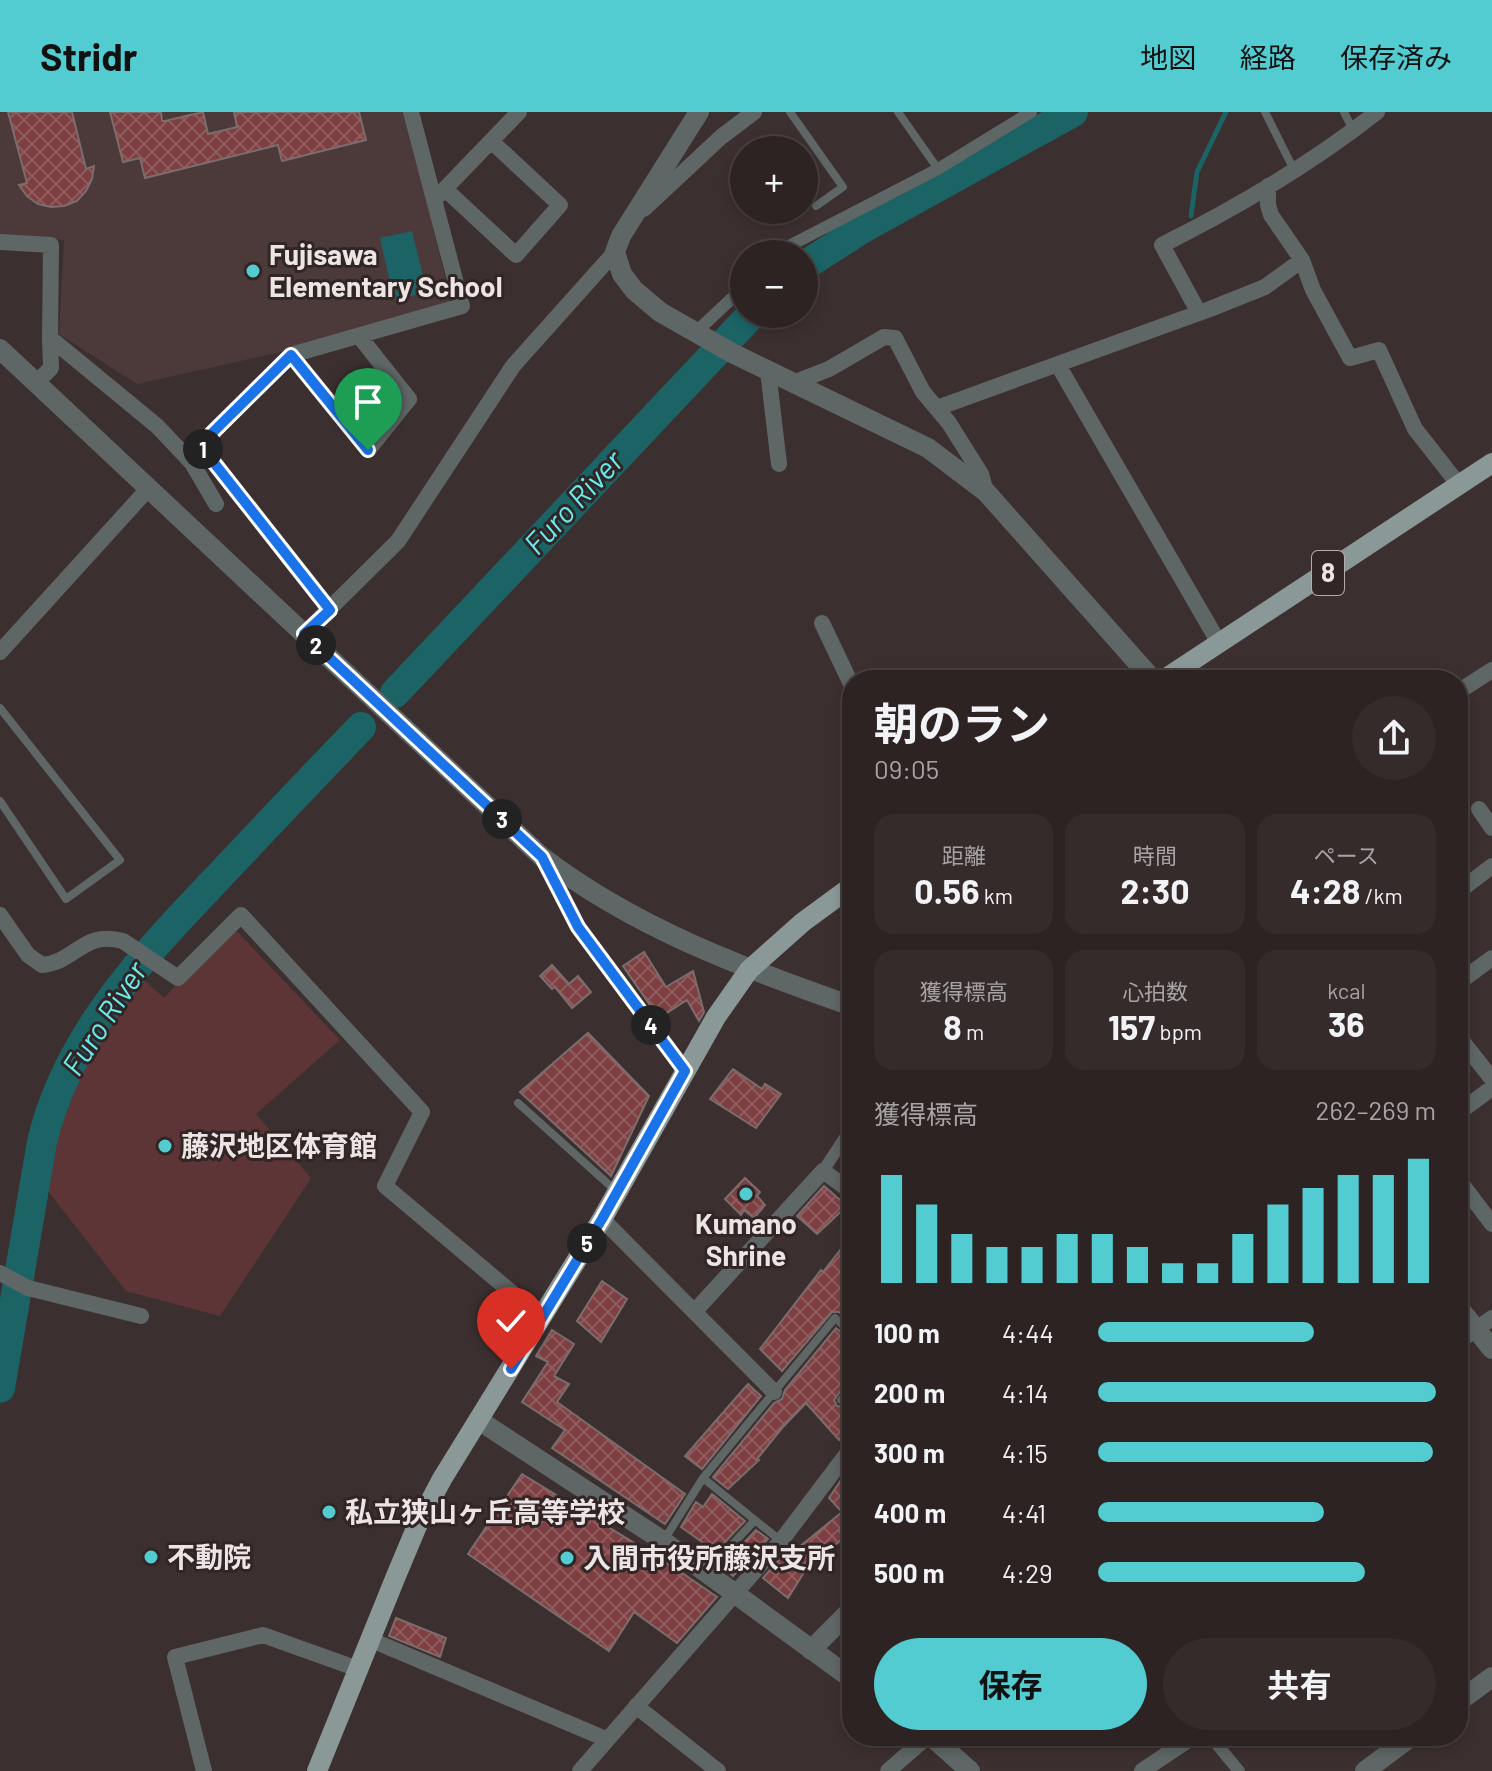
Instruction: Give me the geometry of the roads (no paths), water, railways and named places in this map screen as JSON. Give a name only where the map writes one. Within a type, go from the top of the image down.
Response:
[{"type":"main road","name":"8","points":[[1178,670],[1492,463]]},
{"type":"main road","points":[[317,1771],[417,1526],[442,1479],[602,1219],[716,1017],[749,970],[803,922],[842,893]]},
{"type":"street","points":[[330,610],[200,445],[291,355],[462,306],[439,196],[411,112]]},
{"type":"street","points":[[439,196],[519,112]]},
{"type":"street","points":[[304,634],[398,541],[513,366],[615,252],[629,223],[699,112]]},
{"type":"street","points":[[629,223],[721,137],[754,112]]},
{"type":"street","points":[[801,240],[938,169],[1031,112]]},
{"type":"street","points":[[1199,313],[1162,245],[1214,219],[1294,171],[1377,112]]},
{"type":"street","points":[[439,196],[516,255],[560,205],[491,141]]},
{"type":"street","points":[[1268,186],[1271,215],[1302,260],[1313,290],[1350,358],[1379,350],[1415,429],[1459,485]]},
{"type":"street","points":[[0,242],[51,245],[51,368],[36,383]]},
{"type":"street","points":[[615,252],[622,274],[634,290],[660,312],[732,353],[928,448],[986,492],[1144,670]]},
{"type":"street","points":[[937,408],[1265,287],[1302,260]]},
{"type":"street","points":[[696,332],[730,300]]},
{"type":"street","points":[[291,355],[368,450],[409,399],[359,336]]},
{"type":"street","points":[[793,383],[829,369],[884,337],[895,338],[923,392],[949,423],[981,474],[986,492]]},
{"type":"street","points":[[50,338],[157,426],[192,463],[216,504]]},
{"type":"street","points":[[0,349],[542,857],[578,884],[635,918],[749,970],[842,1003]]},
{"type":"street","points":[[1058,365],[1219,643]]},
{"type":"street","points":[[768,371],[779,464]]},
{"type":"street","points":[[0,652],[148,489]]},
{"type":"street","points":[[822,623],[844,670]]},
{"type":"street","points":[[1468,686],[1492,670]]},
{"type":"street","points":[[1479,809],[1492,828]]},
{"type":"street","points":[[542,857],[578,927],[685,1071]]},
{"type":"street","points":[[1468,884],[1492,866]]},
{"type":"street","points":[[0,915],[28,955],[42,965],[57,964],[90,941],[112,939],[123,941],[178,978],[241,915],[422,1112],[385,1186],[542,1318]]},
{"type":"street","points":[[1468,976],[1492,958]]},
{"type":"street","points":[[1468,1049],[1492,1079]]},
{"type":"street","points":[[1468,1106],[1492,1088]]},
{"type":"street","points":[[695,1311],[823,1171],[842,1142]]},
{"type":"street","points":[[823,1171],[842,1185]]},
{"type":"street","points":[[1468,1192],[1492,1224]]},
{"type":"street","points":[[602,1219],[774,1392]]},
{"type":"street","points":[[0,1273],[28,1288],[141,1316]]},
{"type":"street","points":[[1484,1323],[1492,1349]]},
{"type":"street","points":[[480,1421],[663,1541],[842,1672]]},
{"type":"street","points":[[580,1771],[781,1541],[842,1460]]},
{"type":"street","points":[[811,1650],[842,1619]]},
{"type":"street","points":[[204,1771],[175,1657],[263,1635],[358,1669]]},
{"type":"street","points":[[369,1639],[606,1739]]},
{"type":"street","points":[[1468,1695],[1492,1677]]},
{"type":"street","points":[[636,1706],[718,1771]]},
{"type":"street","points":[[888,1771],[918,1746]]},
{"type":"street","points":[[941,1746],[970,1771]]},
{"type":"street","points":[[1142,1771],[1179,1746]]},
{"type":"street","points":[[1218,1746],[1239,1771]]},
{"type":"street","points":[[1365,1771],[1399,1746]]},
{"type":"lane","points":[[790,112],[807,136]]},
{"type":"lane","points":[[898,112],[938,169]]},
{"type":"lane","points":[[1265,112],[1294,171]]},
{"type":"lane","points":[[1344,112],[1353,131]]},
{"type":"lane","points":[[818,152],[843,187],[818,205]]},
{"type":"lane","points":[[0,708],[120,860],[66,899],[0,801]]},
{"type":"lane","points":[[518,1103],[616,1192]]},
{"type":"lane","points":[[663,1541],[703,1478],[835,1318],[842,1324]]},
{"type":"lane","points":[[703,1478],[781,1541]]},
{"type":"lane","points":[[730,1547],[755,1520]]},
{"type":"water","points":[[412,231],[427,292],[394,300],[380,238]]},
{"type":"waterway","name":"Furo River","points":[[818,257],[863,228],[1073,112]]},
{"type":"waterway","points":[[1191,216],[1197,172],[1226,112]]},
{"type":"waterway","name":"Furo River","points":[[395,693],[739,328]]},
{"type":"waterway","name":"Furo River","points":[[0,1388],[42,1142],[54,1102],[71,1064],[116,993],[142,961],[361,727]]},
{"type":"place","name":"Fujisawa Elementary School","points":[[253,271]]},
{"type":"place","name":"藤沢地区体育館","points":[[165,1146]]},
{"type":"place","name":"Kumano Shrine","points":[[746,1194]]},
{"type":"place","name":"私立狭山ヶ丘高等学校","points":[[329,1512]]},
{"type":"place","name":"不動院","points":[[151,1557]]},
{"type":"place","name":"入間市役所藤沢支所","points":[[567,1558]]}]
